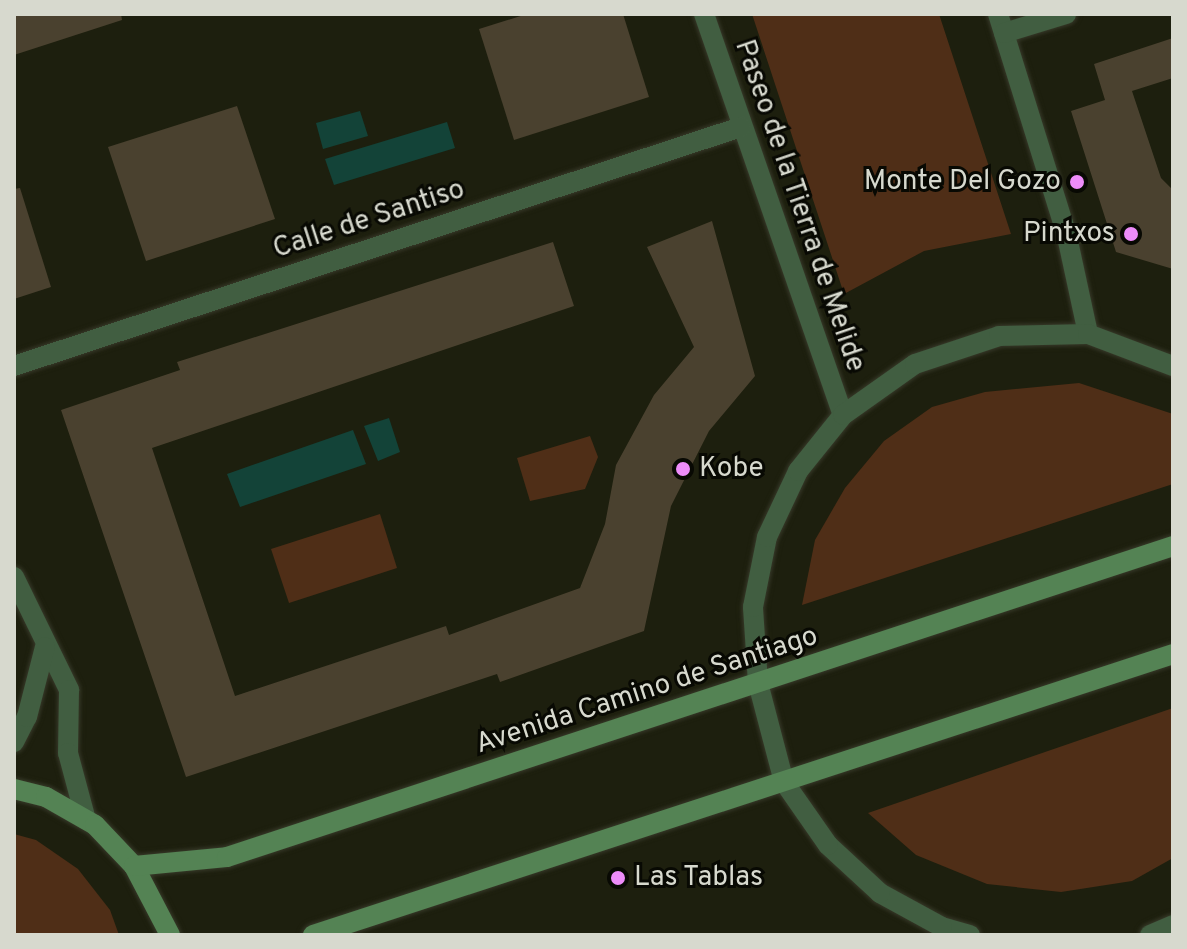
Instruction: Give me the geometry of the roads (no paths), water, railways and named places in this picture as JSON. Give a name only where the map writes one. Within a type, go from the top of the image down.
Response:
[{"type":"street","name":"Paseo de la Tierra de Melide","points":[[704,14],[843,415]]},
{"type":"street","points":[[1066,14],[1001,24],[1066,232],[1088,334]]},
{"type":"street","name":"Calle de Santiso","points":[[14,366],[741,127]]},
{"type":"street","points":[[970,935],[942,927],[880,893],[828,845],[784,782],[758,683],[753,607],[767,537],[798,471],[843,415],[929,359],[999,336],[1088,334],[1173,366]]},
{"type":"street","name":"Avenida Camino de Santiago","points":[[134,866],[227,857],[1173,546]]},
{"type":"street","points":[[14,577],[45,647],[69,690],[68,753],[86,820]]},
{"type":"street","points":[[14,742],[27,717],[45,647]]},
{"type":"street","points":[[313,935],[1173,654]]},
{"type":"street","points":[[14,789],[46,797],[86,820],[134,866],[170,935]]},
{"type":"street","points":[[1150,935],[1173,925]]},
{"type":"water","points":[[360,111],[368,136],[323,149],[316,123]]},
{"type":"water","points":[[447,122],[455,148],[334,185],[325,159]]},
{"type":"water","points":[[389,418],[400,452],[378,461],[364,426]]},
{"type":"water","points":[[353,430],[366,464],[240,507],[227,474]]},
{"type":"place","name":"Monte Del Gozo","points":[[1077,182]]},
{"type":"place","name":"Pintxos","points":[[1131,234]]},
{"type":"place","name":"Kobe","points":[[683,469]]},
{"type":"place","name":"Las Tablas","points":[[618,878]]}]
